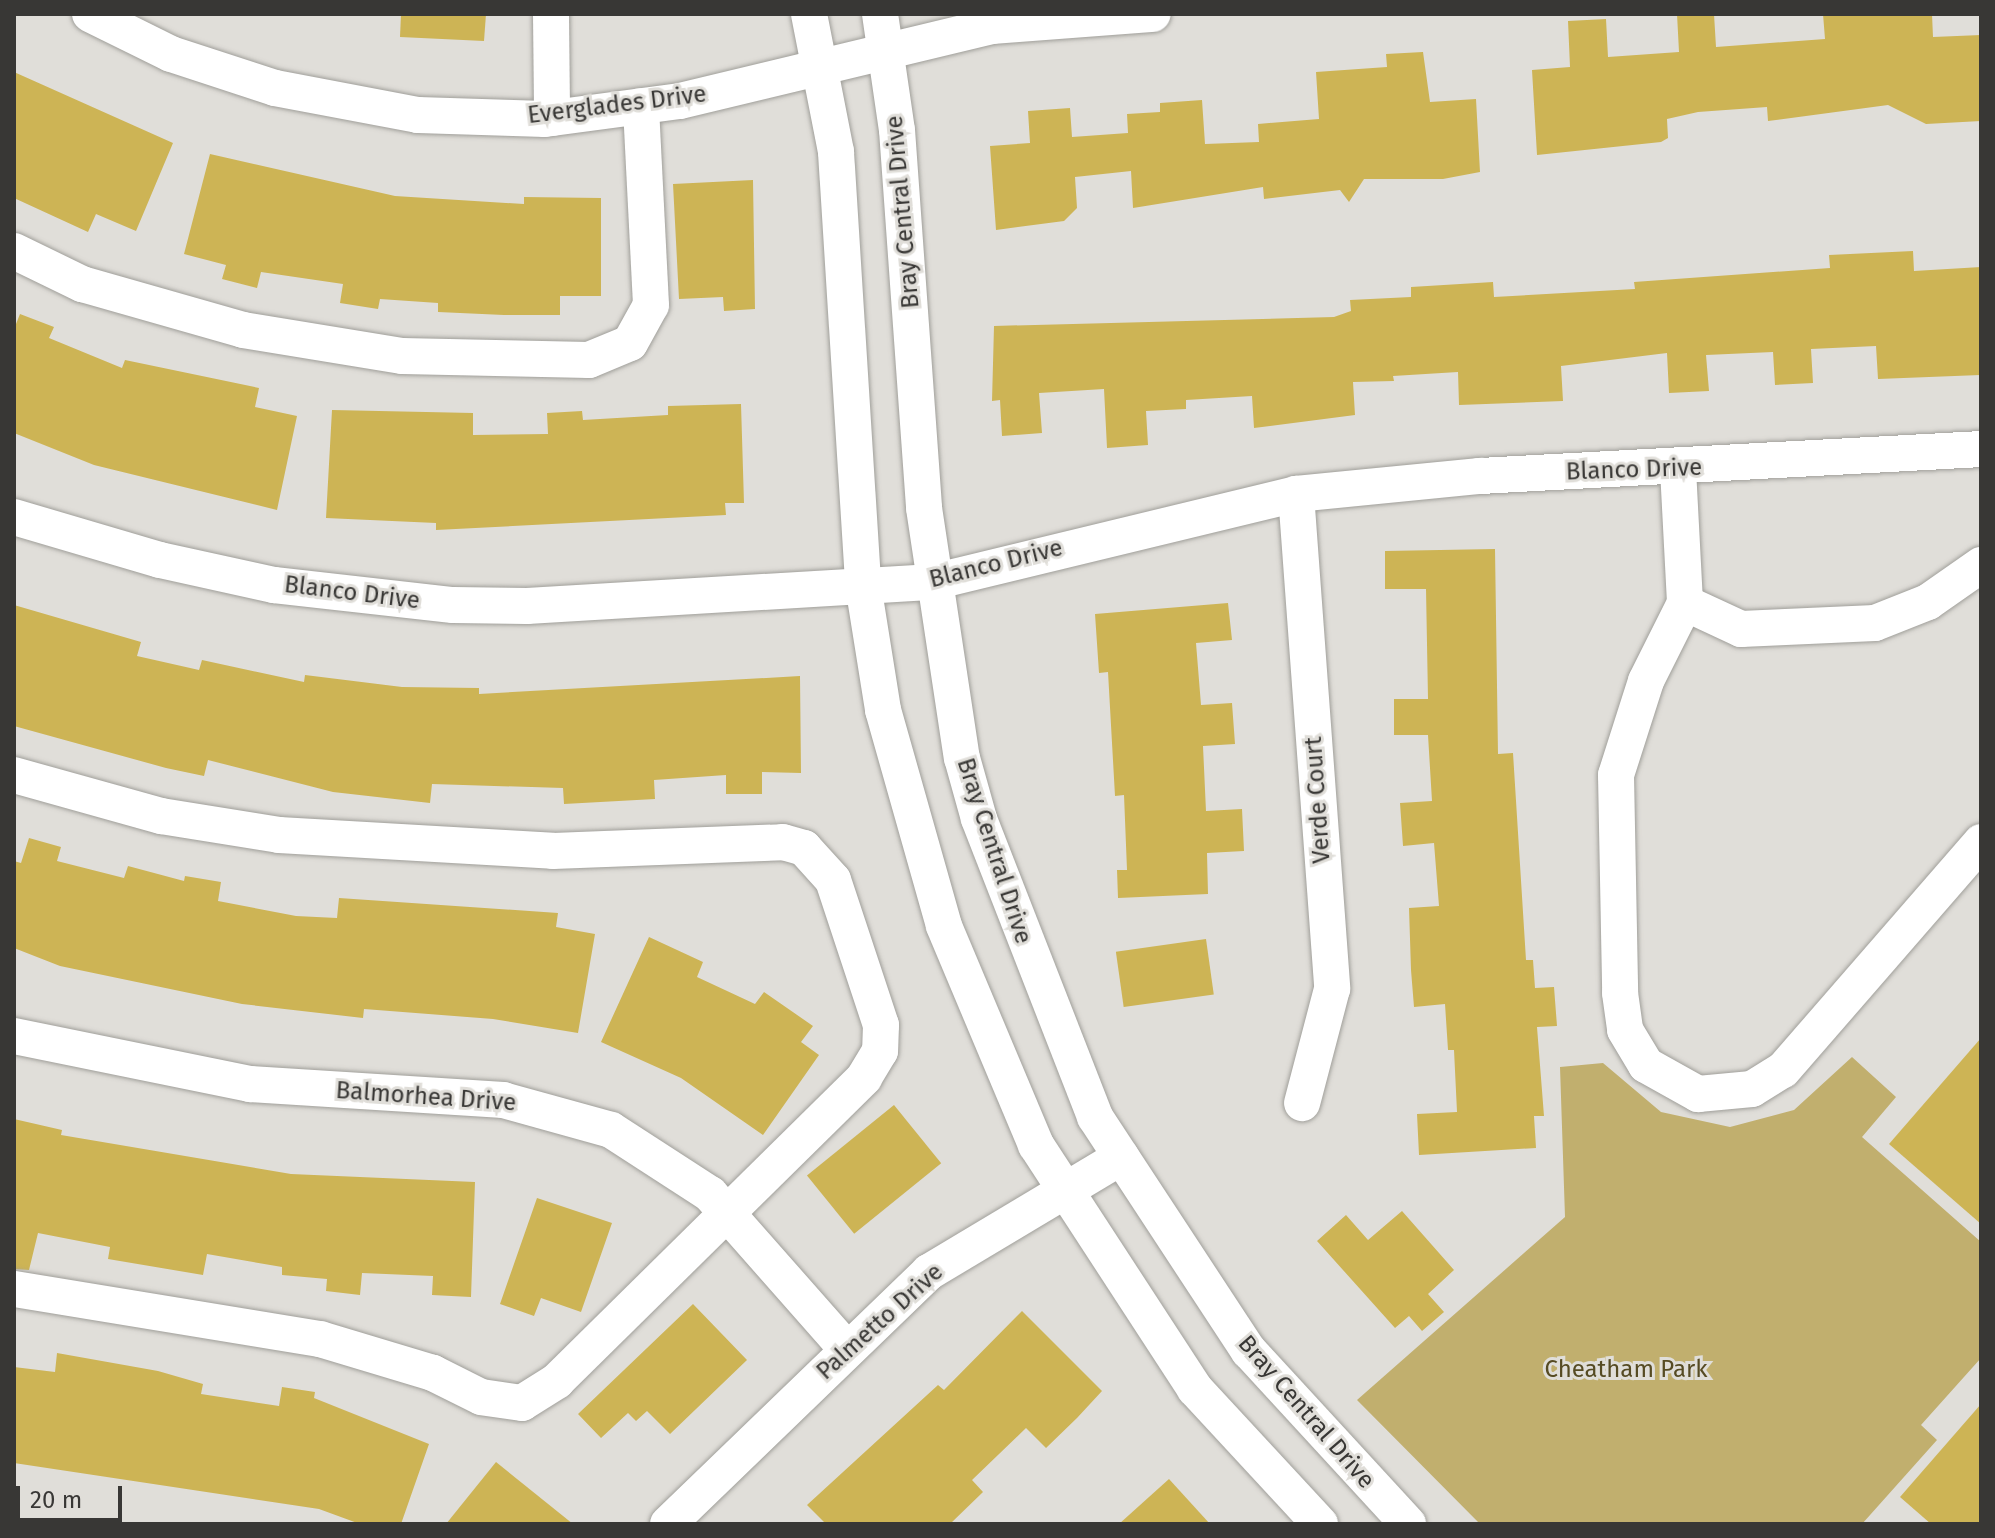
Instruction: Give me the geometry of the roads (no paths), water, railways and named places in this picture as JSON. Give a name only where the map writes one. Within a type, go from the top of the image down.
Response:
[{"type":"street","name":"Everglades Drive","points":[[90,14],[171,54],[275,88],[418,115],[552,118],[641,106],[993,26],[1153,14]]},
{"type":"street","points":[[551,14],[552,118]]},
{"type":"street","points":[[809,14],[836,152],[864,591],[883,710],[944,926],[1036,1145],[1195,1389],[1320,1524]]},
{"type":"street","name":"Bray Central Drive","points":[[880,14],[888,52],[933,582],[962,758],[979,819],[1095,1117],[1249,1351],[1408,1524]]},
{"type":"street","points":[[14,251],[82,284],[243,330],[402,356],[589,360],[630,343],[651,305],[641,106]]},
{"type":"street","name":"Blanco Drive","points":[[14,517],[160,560],[274,585],[453,605],[864,591],[933,582],[1296,494],[1480,476],[1678,469],[1981,449]]},
{"type":"street","points":[[1678,469],[1685,603],[1646,681],[1616,775],[1620,993],[1625,1030],[1646,1065],[1698,1094],[1752,1089],[1783,1070],[1981,842]]},
{"type":"street","name":"Verde Court","points":[[1296,494],[1332,989],[1302,1103]]},
{"type":"street","points":[[1685,603],[1741,629],[1875,623],[1928,602],[1981,565]]},
{"type":"street","points":[[14,775],[161,816],[279,835],[553,851],[761,841],[804,848],[833,880],[876,1004],[880,1051],[864,1078],[557,1381],[522,1403],[481,1397],[433,1373],[320,1339],[14,1289]]},
{"type":"street","name":"Balmorhea Drive","points":[[14,1036],[250,1084],[539,1106],[611,1130],[710,1194],[846,1348]]},
{"type":"street","name":"Palmetto Drive","points":[[668,1524],[846,1348],[929,1272],[1121,1157]]},
{"type":"park label","name":"Cheatham Park","points":[[1626,1370]]}]
